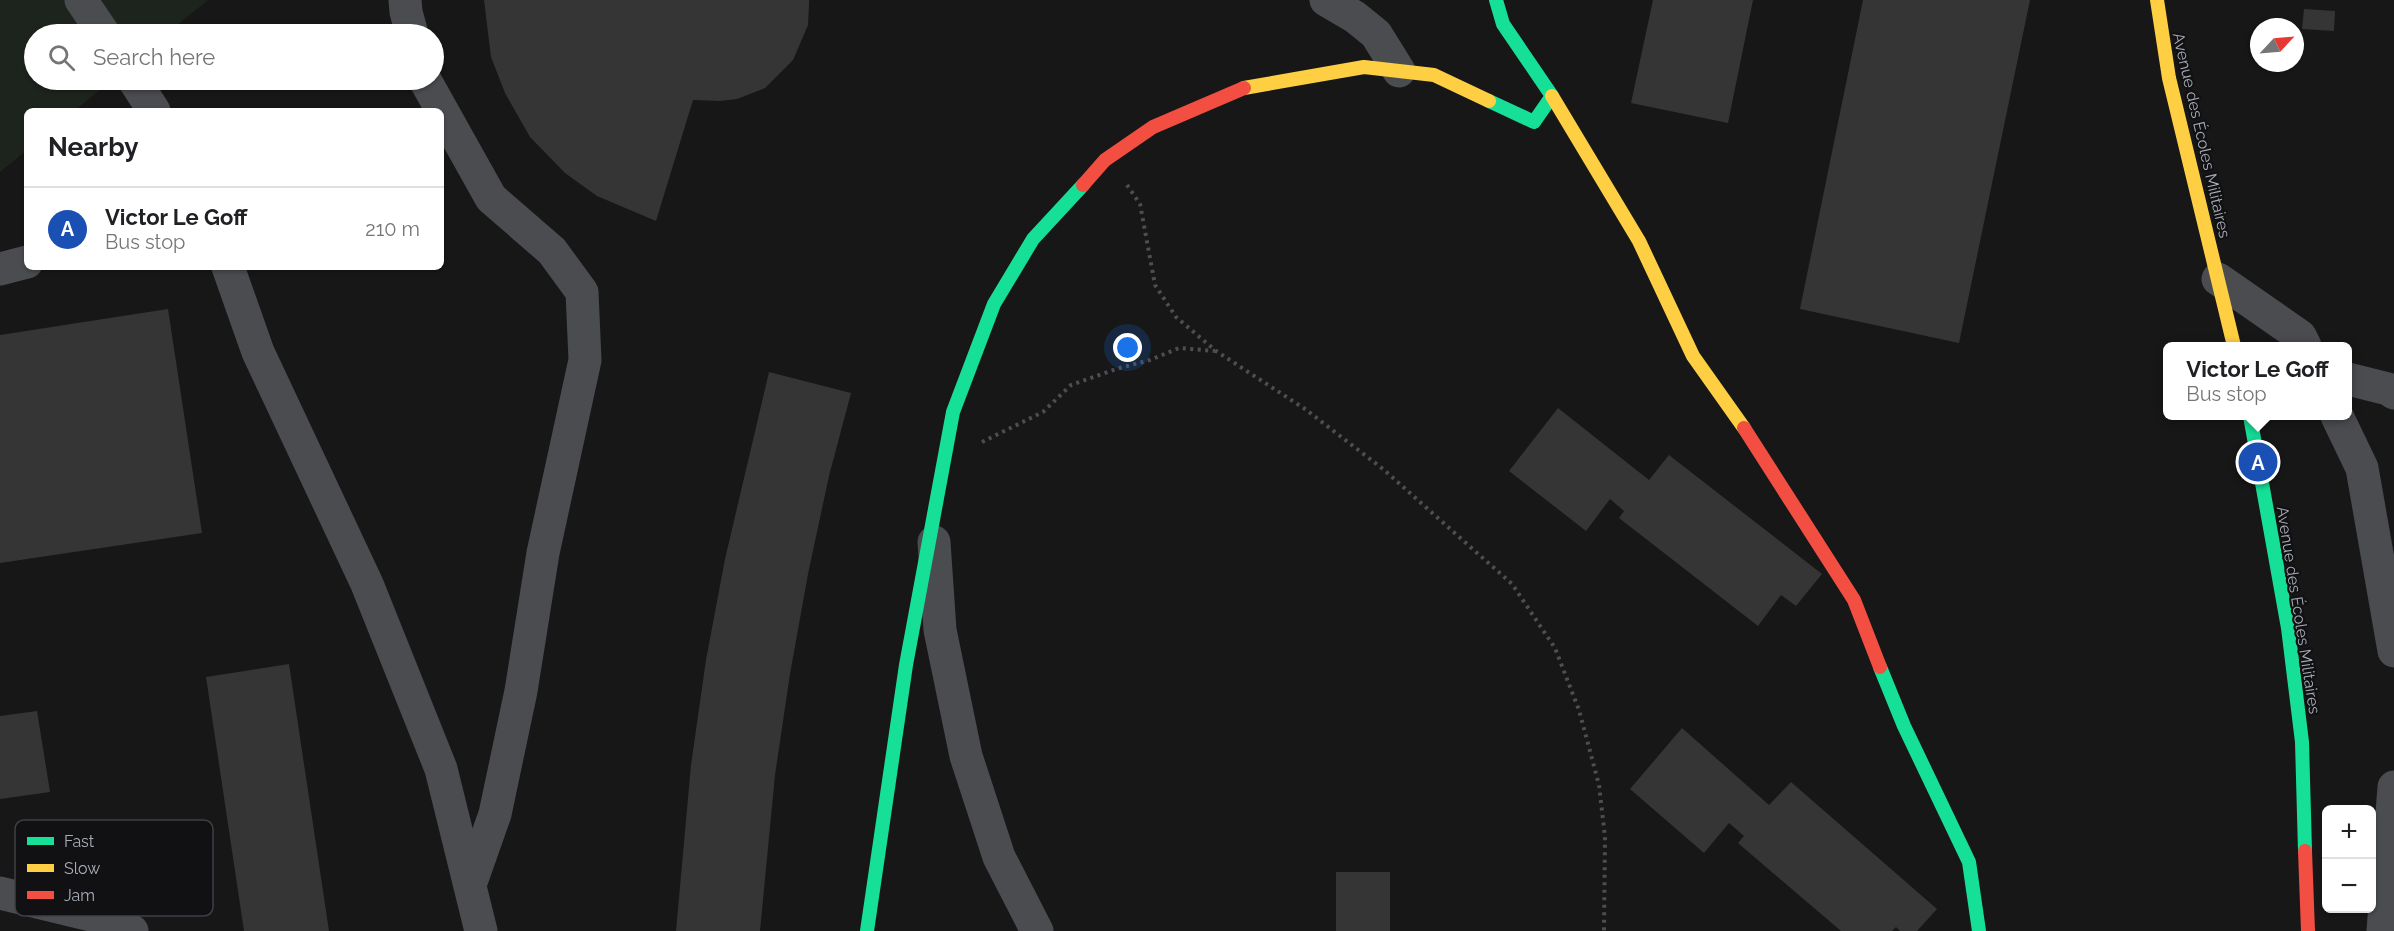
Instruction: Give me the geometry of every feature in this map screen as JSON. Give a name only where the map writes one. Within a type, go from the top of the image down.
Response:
[{"type":"street","points":[[81,0],[97,24]]},
{"type":"street","points":[[405,0],[409,24]]},
{"type":"street","points":[[1326,0],[1355,17],[1376,34],[1399,71]]},
{"type":"street","points":[[1496,0],[1503,24],[1552,96],[1639,241],[1693,356],[1765,458],[1854,600],[1904,726],[1969,862],[1979,931]]},
{"type":"street","name":"Avenue des Écoles Militaires","points":[[2157,0],[2169,78],[2233,342]]},
{"type":"street","points":[[867,931],[906,665],[953,412],[994,304],[1033,238],[1105,160],[1153,127],[1250,86],[1364,67],[1434,75],[1534,122],[1552,96]]},
{"type":"street","points":[[140,90],[152,108]]},
{"type":"street","points":[[431,90],[441,108]]},
{"type":"street","points":[[444,114],[491,198],[552,251],[582,292],[585,360],[543,553],[521,691],[495,814],[470,885]]},
{"type":"street","points":[[0,269],[24,262]]},
{"type":"street","points":[[229,270],[258,352],[367,584],[437,758],[481,931]]},
{"type":"street","points":[[2218,279],[2300,336],[2303,342]]},
{"type":"street","points":[[2352,380],[2388,389],[2394,393]]},
{"type":"street","name":"Avenue des Écoles Militaires","points":[[2251,420],[2288,628],[2302,741],[2307,927]]},
{"type":"street","points":[[2339,420],[2362,468],[2394,651]]},
{"type":"street","points":[[933,522],[940,630],[966,756],[999,857],[1037,931]]},
{"type":"street","points":[[2383,931],[2394,787]]},
{"type":"street","points":[[0,893],[15,897]]},
{"type":"street","points":[[95,916],[132,931]]},
{"type":"path","points":[[1105,160],[1140,204],[1155,285],[1176,317],[1216,351],[1305,409],[1383,469],[1512,584],[1556,648],[1579,710],[1599,785],[1605,837],[1604,931]]},
{"type":"path","points":[[948,440],[976,445],[1043,412],[1071,386],[1179,348],[1216,351]]},
{"type":"shaded area","points":[[0,0],[208,0],[178,24],[24,24],[24,90],[100,90],[78,108],[24,108],[24,152],[0,172]]},
{"type":"building","points":[[484,0],[809,0],[809,4],[808,25],[793,60],[765,88],[737,99],[693,100],[656,221],[597,196],[565,173],[530,137],[505,93],[491,57]]},
{"type":"building","points":[[1653,0],[1753,0],[1728,123],[1631,103]]},
{"type":"building","points":[[1863,0],[2030,0],[1959,343],[1800,309]]},
{"type":"building","points":[[2304,9],[2335,11],[2334,31],[2304,29]]},
{"type":"building","points":[[168,309],[202,533],[0,563],[0,335]]},
{"type":"building","points":[[769,372],[851,393],[829,476],[790,674],[775,775],[760,931],[676,931],[691,765],[706,660],[725,559]]},
{"type":"building","points":[[1558,408],[1649,480],[1669,455],[1822,574],[1796,606],[1781,595],[1758,626],[1619,518],[1624,511],[1610,499],[1586,531],[1509,471]]},
{"type":"building","points":[[289,664],[329,931],[244,931],[206,677]]},
{"type":"building","points":[[37,711],[50,792],[0,799],[0,716]]},
{"type":"building","points":[[1682,728],[1769,805],[1791,782],[1937,909],[1917,931],[1900,931],[1896,927],[1892,931],[1841,931],[1738,843],[1744,836],[1729,823],[1704,853],[1630,789]]},
{"type":"building","points":[[1336,872],[1390,872],[1390,931],[1336,931]]},
{"type":"traffic: fast","points":[[1489,101],[1534,122],[1552,96],[1503,24],[1496,0]]},
{"type":"traffic: fast","points":[[867,931],[906,665],[953,412],[994,304],[1033,239],[1083,185]]},
{"type":"traffic: fast","points":[[2251,420],[2288,628],[2302,742],[2305,851]]},
{"type":"traffic: fast","points":[[1880,667],[1904,726],[1969,862],[1979,931]]},
{"type":"traffic: slow","points":[[2157,0],[2169,78],[2233,342]]},
{"type":"traffic: slow","points":[[1244,88],[1364,67],[1434,75],[1489,101]]},
{"type":"traffic: slow","points":[[1552,96],[1639,241],[1693,356],[1744,428]]},
{"type":"traffic: jam","points":[[1083,185],[1105,160],[1153,127],[1244,88]]},
{"type":"traffic: jam","points":[[1744,428],[1854,600],[1880,667]]},
{"type":"traffic: jam","points":[[2305,851],[2308,931]]},
{"type":"place","name":"Victor Le Goff","points":[[2258,462]]}]
